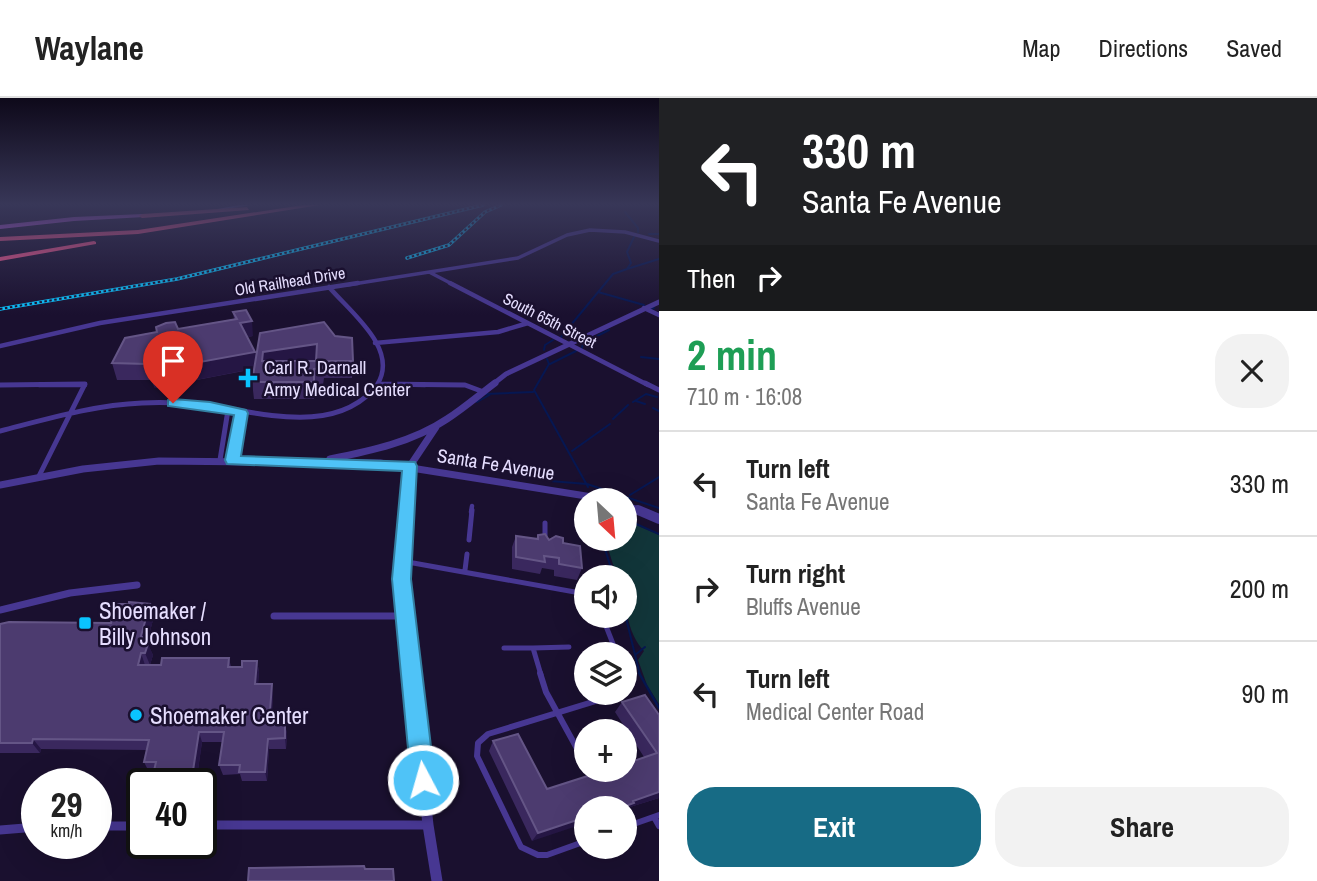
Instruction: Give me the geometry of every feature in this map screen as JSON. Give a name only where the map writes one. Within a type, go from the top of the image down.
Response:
[{"type":"highway","points":[[0,251],[86,242]]},
{"type":"highway","points":[[0,259],[103,242]]},
{"type":"street","name":"Old Railhead Drive","points":[[0,346],[97,324],[530,255],[557,242]]},
{"type":"street","name":"South 65th Street","points":[[429,272],[659,390]]},
{"type":"street","points":[[0,431],[70,413],[150,403],[194,404],[281,419],[323,415],[353,404],[378,384],[384,372],[384,361],[375,343],[329,288]]},
{"type":"street","name":"Santa Fe Avenue","points":[[436,427],[506,374],[659,302]]},
{"type":"street","points":[[645,308],[659,314]]},
{"type":"street","points":[[375,343],[498,332],[528,323]]},
{"type":"street","points":[[0,385],[85,384],[39,476]]},
{"type":"street","points":[[378,384],[465,385],[481,391]]},
{"type":"street","points":[[220,460],[228,410]]},
{"type":"street","points":[[232,460],[242,413]]},
{"type":"street","points":[[307,462],[374,450],[436,427]]},
{"type":"street","points":[[436,427],[410,466],[401,561],[428,825],[437,881]]},
{"type":"street","name":"Santa Fe Avenue","points":[[0,485],[39,476],[133,463],[232,460],[410,466],[574,494]]},
{"type":"street","points":[[469,540],[472,506]]},
{"type":"street","points":[[637,510],[659,519]]},
{"type":"street","points":[[545,523],[546,547]]},
{"type":"street","points":[[465,570],[467,554]]},
{"type":"street","points":[[401,561],[465,570],[574,592]]},
{"type":"street","points":[[0,610],[69,593],[137,585]]},
{"type":"street","points":[[274,616],[405,616]]},
{"type":"street","points":[[504,648],[569,647]]},
{"type":"street","points":[[533,648],[546,692],[574,745]]},
{"type":"street","points":[[574,845],[547,855],[538,855],[521,847],[477,756],[478,743],[488,734],[583,705]]},
{"type":"street","points":[[637,823],[656,816],[659,826]]},
{"type":"street","points":[[217,825],[428,825]]},
{"type":"street","points":[[0,831],[21,829]]},
{"type":"green space","points":[[637,525],[659,535],[659,704],[647,685],[638,660],[644,651],[631,628],[637,628],[637,565],[613,565],[609,551],[637,551]]},
{"type":"building","points":[[246,310],[252,321],[240,323],[255,352],[151,371],[147,364],[112,363],[125,338],[157,332],[156,327],[166,323],[175,322],[178,329],[237,319],[233,312]]},
{"type":"building","points":[[324,322],[335,336],[352,338],[353,361],[324,361],[323,368],[314,369],[314,382],[252,382],[260,333]],"holes":[[[317,344],[316,361],[262,361],[263,352]]]},
{"type":"building","points":[[545,534],[549,540],[556,536],[563,538],[563,543],[574,545],[574,551],[580,551],[582,565],[559,564],[559,558],[544,556],[545,562],[516,557],[516,536],[538,539],[538,535]]},
{"type":"building","name":"Shoemaker Center","points":[[116,604],[150,604],[141,636],[148,644],[145,653],[141,653],[138,665],[161,665],[162,658],[229,658],[228,667],[242,667],[242,661],[257,661],[255,684],[272,684],[269,724],[285,724],[285,738],[268,739],[265,772],[239,772],[240,765],[219,765],[224,732],[199,732],[193,768],[155,768],[156,762],[144,762],[149,740],[33,739],[32,743],[0,743],[0,624],[111,623]]},
{"type":"building","points":[[645,695],[659,715],[659,792],[637,800],[637,796],[574,796],[574,821],[538,833],[493,741],[518,734],[547,789],[574,780],[637,782],[637,760],[657,753],[637,724],[637,719],[634,719],[624,705],[637,705],[637,697]]},
{"type":"building","points":[[364,866],[365,869],[393,869],[394,881],[248,881],[249,868]]},
{"type":"waterway","points":[[627,269],[631,263],[627,252],[632,242]]},
{"type":"waterway","points":[[627,269],[659,259]]},
{"type":"waterway","points":[[598,292],[613,274],[627,269]]},
{"type":"waterway","points":[[561,337],[598,292]]},
{"type":"waterway","points":[[598,292],[644,305]]},
{"type":"waterway","points":[[582,348],[583,343],[609,330]]},
{"type":"waterway","points":[[544,350],[545,345],[553,340]]},
{"type":"waterway","points":[[550,364],[576,351]]},
{"type":"waterway","points":[[641,357],[659,359]]},
{"type":"waterway","points":[[547,359],[549,364],[534,390],[586,484]]},
{"type":"waterway","points":[[486,394],[533,392]]},
{"type":"waterway","points":[[477,402],[491,394]]},
{"type":"waterway","points":[[633,402],[646,394],[657,397]]},
{"type":"waterway","points":[[636,401],[645,404]]},
{"type":"waterway","points":[[613,419],[628,405]]},
{"type":"waterway","points":[[653,408],[659,411]]},
{"type":"waterway","points":[[572,451],[610,424]]},
{"type":"waterway","points":[[637,491],[659,477]]},
{"type":"waterway","points":[[550,481],[586,484]]},
{"type":"waterway","points":[[586,484],[659,508]]},
{"type":"waterway","points":[[637,524],[659,534]]},
{"type":"waterway","points":[[606,551],[610,565]]},
{"type":"waterway","points":[[628,628],[632,642]]},
{"type":"waterway","points":[[637,653],[645,647]]},
{"type":"waterway","points":[[637,663],[640,675]]},
{"type":"waterway","points":[[640,675],[659,708]]},
{"type":"railway","points":[[0,309],[177,279],[332,242]]},
{"type":"railway","points":[[407,258],[453,242]]},
{"type":"place","name":"Carl R. Darnall Army Medical Center","points":[[248,378]]},
{"type":"place","name":"Shoemaker / Billy Johnson","points":[[85,623]]},
{"type":"place","name":"Shoemaker Center","points":[[136,715]]},
{"type":"route","points":[[173,403],[210,406],[242,413],[232,460],[410,466],[401,579],[423,780]]}]
